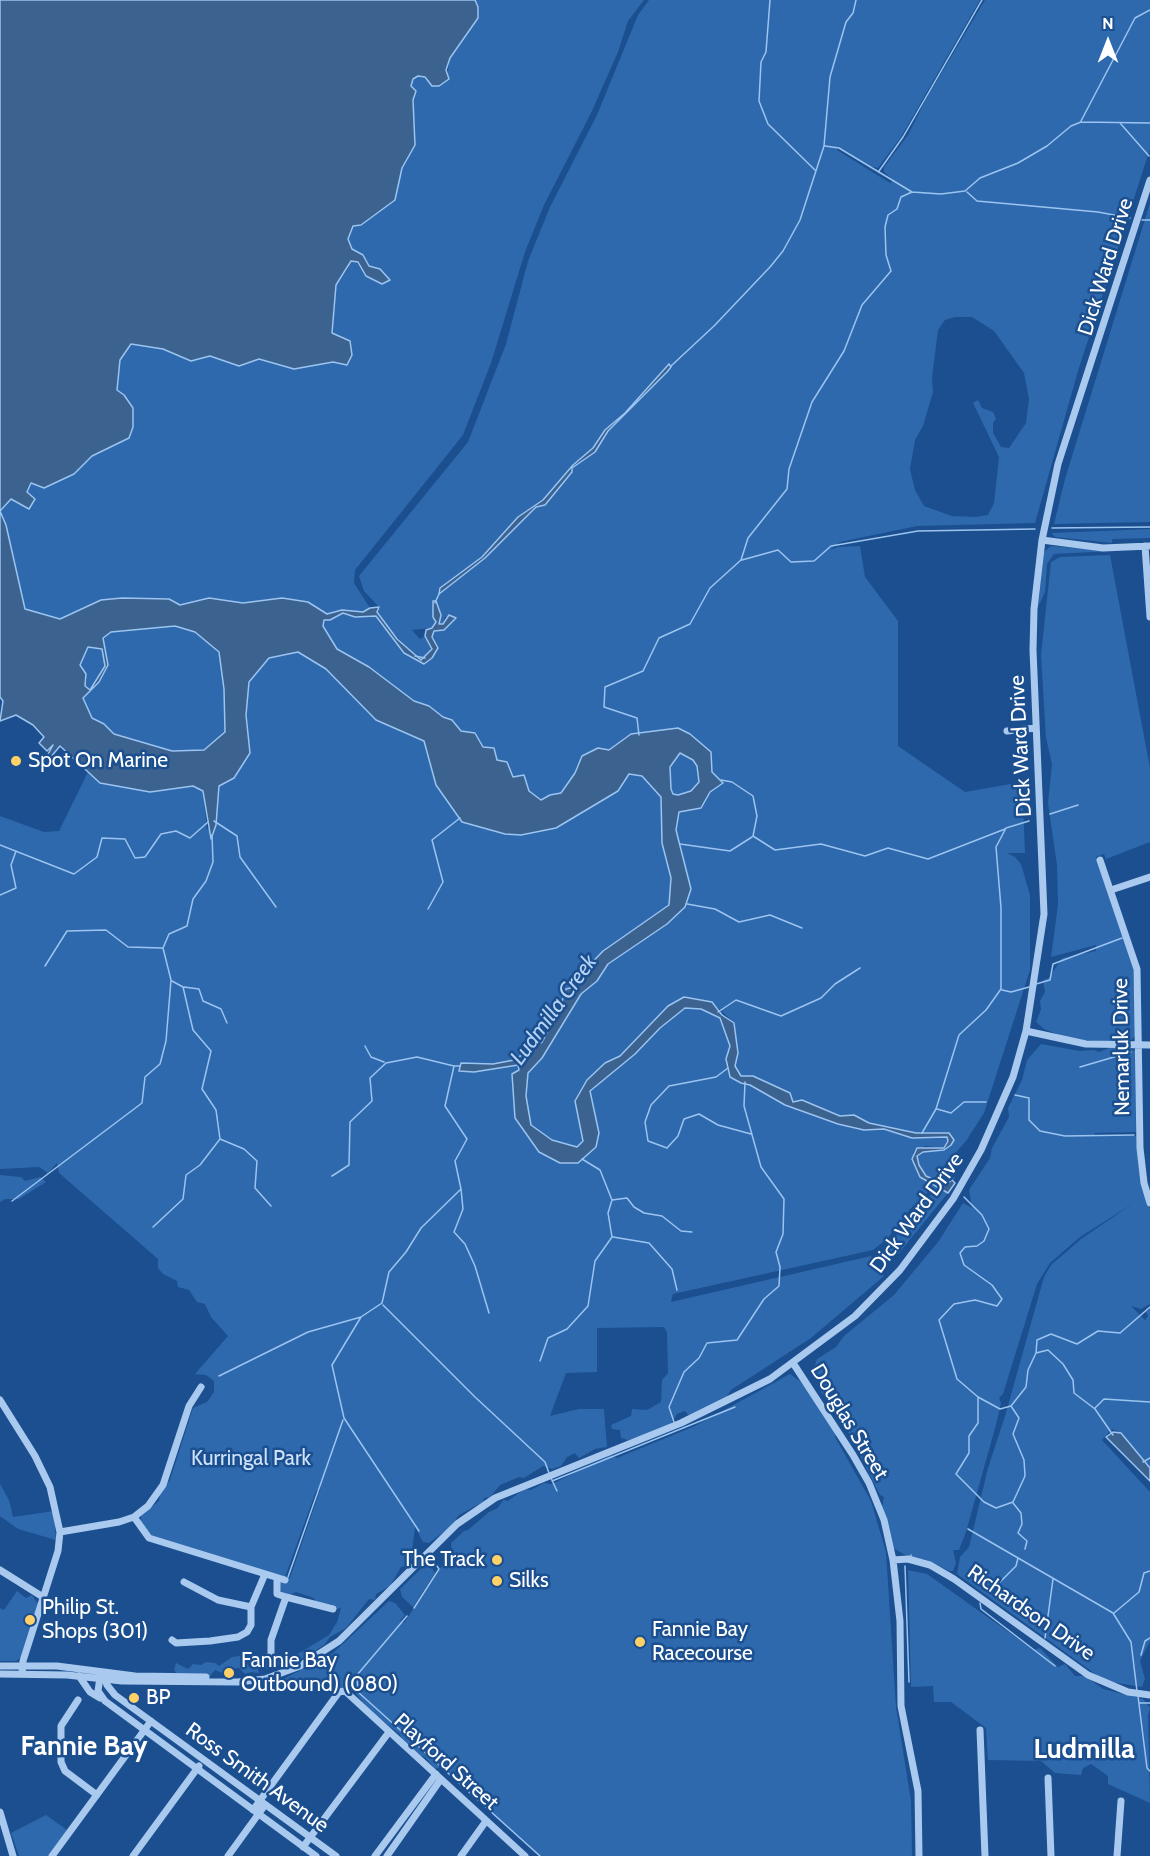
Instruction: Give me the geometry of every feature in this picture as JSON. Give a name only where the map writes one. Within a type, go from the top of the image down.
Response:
[{"type":"street","name":"Dick Ward Drive","points":[[174,1679],[246,1682],[289,1670],[334,1645],[457,1524],[495,1498],[681,1423],[770,1379],[855,1316],[893,1278],[953,1198],[996,1121],[1026,1031],[1036,984],[1044,914],[1036,729],[1034,609],[1042,540],[1058,464],[1150,180]]},
{"type":"street","points":[[1042,540],[1103,548],[1147,546],[1150,617]]},
{"type":"street","points":[[1007,731],[1036,729]]},
{"type":"street","name":"Nemarluk Drive","points":[[1100,860],[1137,969],[1140,1148],[1143,1179],[1150,1203]]},
{"type":"street","points":[[1111,891],[1150,877]]},
{"type":"street","points":[[1026,1031],[1086,1044],[1150,1045]]},
{"type":"street","name":"Douglas Street","points":[[793,1362],[869,1483],[884,1520],[893,1560],[904,1731],[918,1791],[919,1856]]},
{"type":"street","points":[[60,1532],[106,1525],[134,1516],[148,1506],[163,1485],[189,1406],[201,1388]]},
{"type":"street","points":[[0,1400],[35,1456],[50,1487],[60,1532],[58,1551],[22,1674]]},
{"type":"street","points":[[134,1516],[149,1538],[281,1579],[277,1594],[333,1609]]},
{"type":"street","name":"Richardson Drive","points":[[893,1560],[908,1559],[930,1565],[962,1584],[1088,1675],[1105,1684],[1150,1695]]},
{"type":"street","points":[[0,1569],[43,1597]]},
{"type":"street","points":[[172,1640],[176,1643],[238,1637],[247,1632],[251,1625],[251,1606],[265,1574]]},
{"type":"street","points":[[184,1582],[218,1600],[251,1606]]},
{"type":"street","points":[[271,1657],[272,1640],[286,1597]]},
{"type":"street","points":[[28,1649],[36,1666]]},
{"type":"street","points":[[0,1666],[36,1666],[174,1679]]},
{"type":"street","points":[[102,1672],[98,1691],[105,1701]]},
{"type":"street","points":[[0,1674],[79,1676],[122,1681],[174,1679]]},
{"type":"street","name":"Ross Smith Avenue","points":[[79,1676],[90,1692],[312,1855]]},
{"type":"street","name":"Ross Smith Avenue","points":[[102,1680],[113,1693],[336,1856]]},
{"type":"street","points":[[121,1699],[117,1692],[122,1681]]},
{"type":"street","name":"Playford Street","points":[[262,1803],[339,1692],[345,1692],[525,1856]]},
{"type":"street","points":[[78,1700],[61,1726],[61,1762],[65,1771],[97,1795]]},
{"type":"street","points":[[52,1856],[151,1721]]},
{"type":"street","points":[[980,1730],[985,1856]]},
{"type":"street","points":[[303,1847],[389,1732]]},
{"type":"street","points":[[133,1856],[203,1760]]},
{"type":"street","points":[[375,1856],[438,1777]]},
{"type":"street","points":[[387,1856],[438,1777]]},
{"type":"street","points":[[1048,1778],[1051,1856]]},
{"type":"street","points":[[1117,1856],[1121,1801]]},
{"type":"street","points":[[228,1856],[262,1803]]},
{"type":"street","points":[[0,1812],[13,1856]]},
{"type":"street","points":[[461,1856],[486,1821]]},
{"type":"street","points":[[312,1855],[318,1843]]},
{"type":"green space","points":[[475,0],[644,0],[628,21],[618,52],[591,113],[544,205],[525,252],[491,363],[463,435],[355,570],[354,583],[370,608],[369,611],[350,613],[342,610],[327,614],[308,602],[282,598],[243,603],[209,598],[180,605],[169,599],[122,598],[101,600],[60,619],[25,610],[6,525],[0,511],[11,499],[27,492],[31,483],[74,474],[92,456],[129,438],[116,390],[120,360],[131,343],[163,349],[191,361],[210,356],[239,365],[259,359],[293,369],[333,362],[347,365],[332,333],[336,285],[348,269],[351,260],[358,262],[367,276],[382,284],[380,269],[369,266],[363,255],[352,249],[348,239],[353,226],[361,225],[395,200],[402,168],[415,145],[413,100],[415,91],[411,86],[418,76],[443,82],[447,77],[450,58],[478,18],[478,7]]},
{"type":"green space","points":[[649,0],[980,0],[901,137],[878,168],[868,166],[838,147],[837,150],[890,183],[893,180],[884,172],[884,167],[908,135],[926,99],[985,0],[1150,0],[1150,149],[1078,371],[1035,523],[917,526],[840,542],[829,551],[837,547],[860,546],[865,577],[898,621],[898,746],[965,792],[1022,782],[1025,853],[1007,853],[1021,864],[1030,895],[1030,970],[984,1113],[966,1141],[943,1167],[943,1174],[950,1173],[955,1178],[948,1183],[926,1176],[919,1165],[917,1156],[923,1152],[944,1150],[951,1145],[949,1133],[916,1133],[869,1123],[854,1115],[840,1116],[803,1100],[793,1102],[753,1076],[741,1076],[735,1067],[738,1053],[734,1023],[712,1002],[684,997],[649,1025],[620,1056],[605,1063],[587,1080],[575,1101],[583,1141],[577,1147],[552,1140],[531,1125],[526,1096],[528,1073],[542,1058],[581,994],[597,981],[608,964],[667,924],[682,853],[676,830],[679,811],[701,807],[710,792],[722,783],[712,772],[711,752],[650,732],[631,734],[609,750],[577,765],[575,773],[561,793],[541,800],[529,791],[524,775],[513,777],[483,747],[475,733],[461,731],[452,720],[443,717],[429,706],[414,701],[369,667],[337,649],[323,626],[324,620],[343,613],[355,617],[376,616],[404,653],[424,664],[438,648],[432,637],[434,631],[456,618],[445,617],[443,624],[439,624],[441,615],[436,601],[433,617],[436,622],[432,628],[412,630],[420,639],[425,636],[431,643],[430,654],[421,660],[417,659],[387,626],[378,612],[379,607],[364,591],[359,576],[468,442],[506,344],[528,261],[550,207],[597,115],[638,15]],"holes":[[[955,317],[972,317],[994,331],[1024,373],[1029,399],[1026,423],[1009,448],[1001,447],[993,433],[993,423],[996,419],[993,412],[982,408],[978,400],[973,403],[999,457],[994,503],[988,515],[975,517],[952,516],[924,506],[915,490],[910,469],[915,440],[923,426],[933,392],[932,378],[938,330],[945,320]]]},
{"type":"green space","points":[[1150,203],[1150,522],[1054,524],[1065,479]]},
{"type":"green space","points":[[1150,529],[1150,538],[1112,539],[1112,543],[1055,537],[1051,533]]},
{"type":"green space","points":[[1051,546],[1112,551],[1054,554],[1047,564],[1045,592],[1038,607],[1044,552]]},
{"type":"green space","points":[[1110,555],[1150,768],[1150,842],[1106,859],[1104,854],[1096,857],[1133,968],[1136,1035],[1131,1040],[1090,1041],[1062,1036],[1044,1029],[1036,1022],[1041,1009],[1040,1001],[1045,992],[1043,980],[1049,978],[1062,958],[1096,951],[1096,945],[1051,957],[1058,905],[1057,865],[1048,803],[1052,764],[1046,738],[1041,655],[1051,562],[1060,557]]},
{"type":"green space","points":[[176,626],[195,632],[219,652],[224,689],[225,732],[204,750],[172,751],[114,734],[104,724],[92,718],[83,697],[99,682],[108,665],[102,638],[111,632]]},
{"type":"green space","points":[[88,647],[102,649],[105,666],[90,690],[85,686],[87,679],[79,665]]},
{"type":"green space","name":"Kurringal Park","points":[[298,652],[326,669],[376,720],[424,741],[436,785],[462,822],[618,791],[629,774],[642,776],[661,797],[662,843],[671,878],[669,905],[603,951],[578,977],[574,987],[566,990],[558,1014],[542,1042],[529,1050],[518,1065],[515,1118],[525,1132],[560,1163],[599,1133],[590,1091],[635,1054],[659,1028],[685,1008],[701,1009],[720,1018],[731,1046],[726,1059],[729,1077],[795,1109],[838,1124],[864,1130],[884,1129],[912,1138],[947,1137],[948,1141],[944,1148],[925,1146],[913,1152],[920,1177],[948,1193],[899,1253],[887,1263],[880,1254],[934,1191],[930,1190],[911,1208],[887,1239],[873,1250],[673,1294],[671,1302],[871,1256],[884,1276],[811,1338],[731,1390],[725,1399],[690,1417],[685,1411],[677,1414],[670,1425],[653,1432],[628,1440],[621,1438],[620,1430],[612,1429],[611,1425],[631,1416],[632,1409],[647,1410],[661,1402],[662,1380],[668,1373],[667,1332],[664,1327],[597,1328],[597,1372],[566,1373],[550,1416],[579,1409],[604,1409],[607,1447],[595,1449],[579,1458],[575,1453],[567,1457],[561,1466],[552,1469],[543,1466],[524,1478],[519,1477],[500,1485],[490,1497],[484,1498],[483,1502],[459,1515],[448,1529],[429,1543],[423,1542],[415,1527],[412,1551],[417,1553],[406,1566],[401,1567],[390,1586],[376,1594],[375,1600],[369,1599],[346,1628],[330,1637],[324,1645],[304,1658],[266,1669],[266,1653],[274,1653],[283,1660],[291,1658],[329,1635],[337,1622],[341,1608],[335,1609],[331,1604],[316,1603],[314,1598],[296,1592],[287,1596],[276,1586],[283,1577],[151,1535],[140,1521],[142,1515],[159,1501],[161,1490],[170,1480],[193,1408],[207,1402],[214,1392],[214,1381],[206,1375],[195,1374],[228,1336],[211,1317],[205,1304],[197,1302],[189,1290],[178,1287],[177,1281],[163,1274],[158,1268],[158,1259],[59,1173],[57,1163],[48,1173],[39,1167],[0,1169],[0,816],[44,832],[59,831],[88,772],[100,783],[150,792],[193,786],[203,791],[207,830],[216,815],[219,786],[234,778],[250,753],[246,715],[249,682],[269,658]],"holes":[[[321,1487],[290,1578],[285,1577],[316,1491]]]},
{"type":"green space","points":[[680,753],[693,760],[697,766],[699,782],[691,791],[678,795],[673,794],[671,789],[670,767]]},
{"type":"green space","points":[[1041,1044],[1080,1051],[1099,1052],[1112,1047],[1135,1051],[1136,1132],[1095,1133],[1094,1136],[1136,1136],[1141,1182],[1150,1210],[1150,1304],[1141,1309],[1131,1306],[1145,1320],[1148,1316],[1146,1312],[1150,1308],[1150,1467],[1121,1433],[1112,1429],[1102,1440],[1150,1492],[1150,1641],[1140,1661],[1145,1679],[1142,1687],[1105,1681],[957,1574],[960,1557],[969,1547],[988,1468],[1044,1277],[1051,1265],[1081,1239],[1134,1203],[1080,1237],[1050,1263],[1037,1284],[1003,1394],[999,1398],[1001,1403],[997,1421],[966,1532],[959,1550],[953,1550],[956,1563],[953,1571],[927,1560],[909,1557],[893,1548],[882,1507],[884,1497],[880,1495],[847,1430],[821,1392],[819,1380],[811,1376],[817,1359],[836,1347],[844,1336],[894,1295],[938,1242],[963,1203],[972,1208],[969,1190],[990,1158],[992,1148],[1009,1117],[1008,1108],[1022,1080],[1027,1060]]},
{"type":"green space","points":[[0,1175],[21,1177],[25,1181],[40,1177],[46,1182],[19,1199],[5,1199],[0,1202]]},
{"type":"green space","name":"Fannie Bay Racecourse","points":[[790,1374],[804,1384],[836,1434],[835,1437],[871,1501],[886,1552],[896,1707],[911,1801],[912,1856],[540,1856],[441,1767],[435,1769],[425,1757],[418,1755],[402,1740],[400,1734],[372,1713],[352,1689],[340,1690],[332,1684],[274,1684],[333,1653],[389,1601],[395,1603],[405,1615],[400,1621],[404,1623],[452,1551],[451,1543],[489,1512],[498,1508],[503,1500],[508,1501],[524,1489],[531,1490],[544,1483],[552,1484],[611,1455],[617,1458],[695,1426]]},
{"type":"green space","points":[[0,1484],[9,1500],[13,1517],[54,1511],[56,1540],[18,1529],[0,1516]]},
{"type":"green space","points":[[428,1562],[435,1573],[413,1607],[402,1597],[400,1589]]},
{"type":"green space","points":[[908,1570],[927,1574],[1034,1650],[1040,1648],[1058,1667],[1065,1664],[1075,1676],[1085,1676],[1103,1689],[1143,1699],[1150,1708],[1148,1715],[1150,1803],[1108,1784],[1108,1776],[1091,1764],[1083,1768],[1081,1775],[1055,1773],[1041,1761],[988,1760],[986,1728],[951,1702],[934,1702],[933,1686],[911,1687]]},
{"type":"green space","points":[[17,1591],[26,1598],[32,1595],[38,1604],[21,1657],[16,1661],[0,1661],[0,1608],[4,1610]]},
{"type":"green space","points":[[239,1656],[245,1659],[249,1667],[257,1666],[259,1673],[245,1674],[239,1668],[228,1669],[222,1673],[215,1670],[210,1676],[177,1674],[174,1670],[176,1663],[188,1669],[193,1664],[201,1665],[206,1662],[219,1666],[232,1657]]},
{"type":"green space","points":[[46,1815],[67,1830],[48,1856],[19,1856],[11,1833]]},
{"type":"shaded area","points":[[0,0],[475,0],[478,7],[478,18],[450,58],[446,70],[449,79],[439,86],[432,86],[425,77],[418,76],[413,79],[411,86],[416,91],[413,100],[415,145],[402,168],[395,200],[361,225],[353,226],[348,239],[352,249],[363,255],[369,266],[380,269],[390,280],[382,284],[366,276],[358,262],[351,261],[336,285],[332,333],[350,341],[352,355],[347,365],[333,362],[294,369],[259,359],[239,366],[210,356],[191,361],[163,349],[131,344],[120,360],[117,390],[124,395],[133,408],[133,427],[129,438],[92,456],[74,474],[44,488],[31,483],[27,492],[35,499],[29,509],[11,499],[0,511]]},
{"type":"shaded area","points":[[669,364],[671,367],[667,372],[608,431],[595,452],[572,468],[572,472],[545,505],[536,507],[485,558],[439,594],[440,588],[482,557],[518,517],[543,500],[573,465],[593,448],[605,430],[625,413]]},
{"type":"shaded area","points":[[0,511],[6,525],[25,609],[60,619],[101,600],[122,598],[169,599],[180,605],[209,598],[243,603],[282,598],[308,602],[327,614],[342,610],[363,612],[379,607],[377,612],[397,639],[421,660],[432,649],[425,636],[426,630],[432,628],[436,622],[433,617],[433,601],[436,601],[441,615],[439,624],[443,624],[449,615],[456,618],[444,630],[434,631],[432,637],[438,648],[432,658],[424,664],[404,653],[376,616],[355,617],[343,613],[330,620],[324,620],[323,626],[337,649],[369,667],[414,701],[429,706],[443,717],[452,720],[461,731],[475,733],[483,747],[494,748],[497,760],[507,762],[513,777],[524,775],[529,791],[541,800],[561,793],[575,773],[582,756],[598,748],[609,750],[631,734],[678,728],[690,734],[711,752],[712,772],[723,783],[710,792],[701,808],[679,812],[676,830],[691,889],[685,907],[667,924],[608,964],[597,981],[581,994],[542,1058],[528,1073],[526,1096],[531,1125],[552,1140],[577,1147],[583,1141],[575,1101],[587,1080],[605,1063],[620,1056],[668,1006],[684,997],[712,1002],[722,1015],[734,1023],[738,1053],[735,1066],[741,1076],[753,1076],[790,1093],[793,1102],[802,1100],[840,1116],[854,1115],[869,1123],[916,1133],[949,1133],[954,1140],[951,1145],[944,1150],[923,1152],[917,1156],[919,1165],[926,1176],[937,1181],[948,1183],[952,1180],[955,1183],[948,1193],[920,1177],[912,1159],[917,1148],[944,1148],[948,1141],[947,1137],[912,1138],[884,1129],[864,1130],[838,1124],[785,1105],[750,1085],[730,1077],[726,1059],[730,1046],[720,1018],[701,1009],[685,1008],[590,1091],[599,1133],[596,1147],[578,1163],[560,1163],[539,1152],[515,1118],[512,1074],[519,1070],[518,1065],[474,1072],[459,1071],[461,1063],[493,1064],[514,1060],[542,1042],[558,1014],[566,989],[574,987],[578,977],[603,951],[669,905],[671,878],[662,843],[661,797],[642,776],[629,774],[618,791],[556,828],[521,835],[505,834],[462,822],[436,785],[424,741],[376,720],[326,669],[298,652],[269,658],[249,682],[246,715],[250,753],[234,778],[219,786],[216,825],[211,839],[203,791],[193,786],[150,792],[100,783],[60,746],[50,758],[47,756],[53,745],[47,751],[39,743],[44,737],[33,725],[16,715],[0,721],[3,701],[0,697]],"holes":[[[175,626],[195,632],[219,652],[224,689],[225,732],[204,750],[172,751],[114,734],[104,724],[92,718],[83,698],[99,682],[108,665],[103,638],[111,632]],[[88,647],[102,649],[105,666],[90,690],[85,686],[86,674],[80,665]],[[680,753],[693,760],[697,766],[699,782],[691,791],[678,795],[673,794],[670,767]]]},
{"type":"shaded area","points":[[1113,1432],[1121,1433],[1150,1468],[1150,1481],[1106,1437]]},
{"type":"waterway","points":[[770,0],[766,52],[761,62],[759,101],[768,124],[816,171]]},
{"type":"waterway","points":[[671,366],[714,326],[770,267],[783,251],[800,220],[824,146],[830,77],[846,22],[853,13],[856,0]]},
{"type":"waterway","points":[[879,171],[903,137],[982,0]]},
{"type":"waterway","points":[[1081,121],[1135,18],[1150,10]]},
{"type":"waterway","points":[[825,146],[839,148],[912,192],[941,194],[965,191],[980,178],[1018,163],[1047,146],[1071,126],[1081,122],[1150,123]]},
{"type":"waterway","points":[[1120,123],[1149,156]]},
{"type":"waterway","points":[[639,735],[637,718],[604,707],[605,687],[643,671],[659,638],[690,624],[710,588],[741,560],[748,538],[787,489],[789,469],[812,402],[844,351],[862,305],[891,271],[886,255],[885,227],[888,215],[897,209],[901,197],[912,192]]},
{"type":"waterway","points":[[967,192],[977,201],[1098,212],[1130,218]]},
{"type":"waterway","points":[[1142,220],[1150,220]]},
{"type":"waterway","points":[[1052,528],[1150,527]]},
{"type":"waterway","points":[[742,560],[778,550],[791,562],[814,561],[831,546],[918,531],[1035,529]]},
{"type":"waterway","points":[[435,603],[439,594]]},
{"type":"waterway","points":[[415,656],[425,658]]},
{"type":"waterway","points":[[721,780],[732,782],[753,796],[757,816],[753,836],[775,850],[821,844],[865,856],[888,848],[928,859],[1005,829]]},
{"type":"waterway","points":[[1050,814],[1078,805]]},
{"type":"waterway","points":[[428,909],[443,882],[432,840],[460,818]]},
{"type":"waterway","points":[[214,821],[237,836],[240,857],[276,907]]},
{"type":"waterway","points":[[922,1133],[936,1109],[959,1035],[986,1010],[1001,989],[1001,908],[996,847],[1006,828],[1029,821]]},
{"type":"waterway","points":[[0,845],[74,874],[97,857],[102,838],[125,839],[135,858],[145,857],[161,834],[176,831],[190,838],[208,822]]},
{"type":"waterway","points":[[12,1201],[142,1103],[145,1077],[160,1064],[166,1041],[171,980],[163,948],[169,934],[187,926],[193,899],[206,881],[213,862],[212,835]]},
{"type":"waterway","points":[[680,844],[730,851],[752,837]]},
{"type":"waterway","points":[[0,895],[16,888],[11,865],[16,851]]},
{"type":"waterway","points":[[687,904],[715,909],[739,922],[770,915],[802,928]]},
{"type":"waterway","points":[[45,966],[67,931],[106,930],[128,947],[162,948]]},
{"type":"waterway","points":[[1036,984],[1050,980],[1053,964],[1122,938]]},
{"type":"waterway","points":[[718,1012],[736,1000],[781,1016],[821,998],[835,984],[860,968]]},
{"type":"waterway","points":[[153,1227],[183,1199],[186,1175],[200,1165],[220,1139],[216,1110],[202,1089],[211,1051],[193,1030],[183,987],[172,981]]},
{"type":"waterway","points":[[184,987],[199,989],[203,1001],[221,1009],[227,1023]]},
{"type":"waterway","points":[[1002,990],[1011,992],[1029,987]]},
{"type":"waterway","points":[[365,1046],[371,1057],[384,1062]]},
{"type":"waterway","points":[[1080,1067],[1131,1052]]},
{"type":"waterway","points":[[332,1176],[349,1165],[350,1122],[372,1101],[370,1078],[386,1063],[417,1057],[454,1066]]},
{"type":"waterway","points":[[419,1531],[344,1418],[332,1365],[361,1317],[382,1303],[389,1272],[406,1252],[421,1228],[461,1189],[455,1161],[467,1139],[445,1106],[454,1066],[460,1066]]},
{"type":"waterway","points":[[728,1068],[716,1077],[669,1086],[651,1105],[645,1122],[648,1141],[667,1148],[678,1136],[684,1119],[699,1114],[718,1125],[751,1134]]},
{"type":"waterway","points":[[674,1422],[669,1407],[684,1372],[699,1358],[707,1343],[737,1340],[764,1299],[779,1286],[780,1267],[776,1252],[783,1234],[784,1199],[761,1167],[744,1106],[745,1082]]},
{"type":"waterway","points":[[1015,1095],[1029,1098],[1029,1120],[1040,1131],[1065,1136],[1134,1135]]},
{"type":"waterway","points":[[937,1109],[951,1113],[964,1102],[986,1102]]},
{"type":"waterway","points":[[220,1139],[244,1149],[257,1161],[255,1188],[271,1206]]},
{"type":"waterway","points":[[540,1361],[548,1338],[567,1329],[588,1306],[595,1261],[612,1237],[608,1213],[612,1200],[600,1170],[582,1159]]},
{"type":"waterway","points":[[461,1189],[463,1209],[454,1232],[465,1244],[475,1266],[489,1313]]},
{"type":"waterway","name":"Ludmilla Creek","points":[[964,1197],[982,1215],[989,1229],[984,1241],[977,1246],[965,1247],[960,1253],[964,1265],[992,1285],[1002,1299],[997,1306],[975,1300],[954,1304],[939,1320],[957,1379],[978,1397],[1000,1409],[1011,1406],[1026,1387],[1028,1370],[1036,1353],[1048,1350],[1063,1364],[1073,1380],[1074,1393],[1095,1409],[1113,1435]]},
{"type":"waterway","points":[[612,1200],[627,1198],[634,1207],[644,1213],[662,1216],[681,1231],[692,1232]]},
{"type":"waterway","points":[[613,1237],[649,1243],[672,1269],[677,1290]]},
{"type":"waterway","points":[[383,1305],[475,1397],[545,1462],[549,1473]]},
{"type":"waterway","points":[[1036,1353],[1037,1340],[1051,1334],[1077,1344],[1098,1331],[1120,1333],[1150,1307]]},
{"type":"waterway","points":[[219,1376],[308,1332],[361,1317]]},
{"type":"waterway","points":[[978,1398],[978,1423],[969,1436],[969,1453],[956,1474],[984,1502],[996,1508],[1013,1502],[1025,1476],[1024,1460],[1013,1434],[1019,1418],[1011,1406]]},
{"type":"waterway","points":[[1095,1408],[1104,1399],[1150,1402]]},
{"type":"waterway","points":[[552,1481],[735,1407]]},
{"type":"waterway","points":[[288,1577],[343,1420]]},
{"type":"waterway","points":[[1143,1462],[1150,1458]]},
{"type":"waterway","points":[[551,1478],[557,1491]]},
{"type":"waterway","points":[[1013,1503],[1021,1513],[1022,1524],[1018,1533],[1027,1541],[1025,1549]]},
{"type":"waterway","points":[[968,1529],[1113,1613],[1131,1642],[1137,1691]]},
{"type":"waterway","points":[[989,1593],[1016,1566],[1018,1558]]},
{"type":"waterway","points":[[414,1608],[439,1569],[437,1566]]},
{"type":"waterway","points":[[905,1566],[909,1682]]},
{"type":"waterway","points":[[1114,1613],[1139,1592],[1144,1573],[1150,1571]]},
{"type":"waterway","points":[[1045,1638],[1053,1579]]},
{"type":"waterway","points":[[980,1603],[981,1609],[1055,1666]]},
{"type":"waterway","points":[[407,1616],[357,1675],[358,1692],[540,1856]]},
{"type":"waterway","points":[[1141,1655],[1145,1641],[1150,1638]]},
{"type":"waterway","points":[[1138,1696],[1147,1768],[1150,1771]]},
{"type":"waterway","points":[[1139,1703],[1150,1703]]},
{"type":"place","name":"Spot On Marine","points":[[16,761]]},
{"type":"place","name":"The Track","points":[[497,1560]]},
{"type":"place","name":"Silks","points":[[497,1581]]},
{"type":"place","name":"Philip St. Shops (301)","points":[[30,1620]]},
{"type":"place","name":"Fannie Bay Racecourse","points":[[640,1642]]},
{"type":"place","name":"Fannie Bay Outbound) (080)","points":[[229,1673]]},
{"type":"place","name":"BP","points":[[134,1698]]},
{"type":"district","name":"Fannie Bay","points":[[84,1747]]},
{"type":"district","name":"Ludmilla","points":[[1084,1750]]}]
